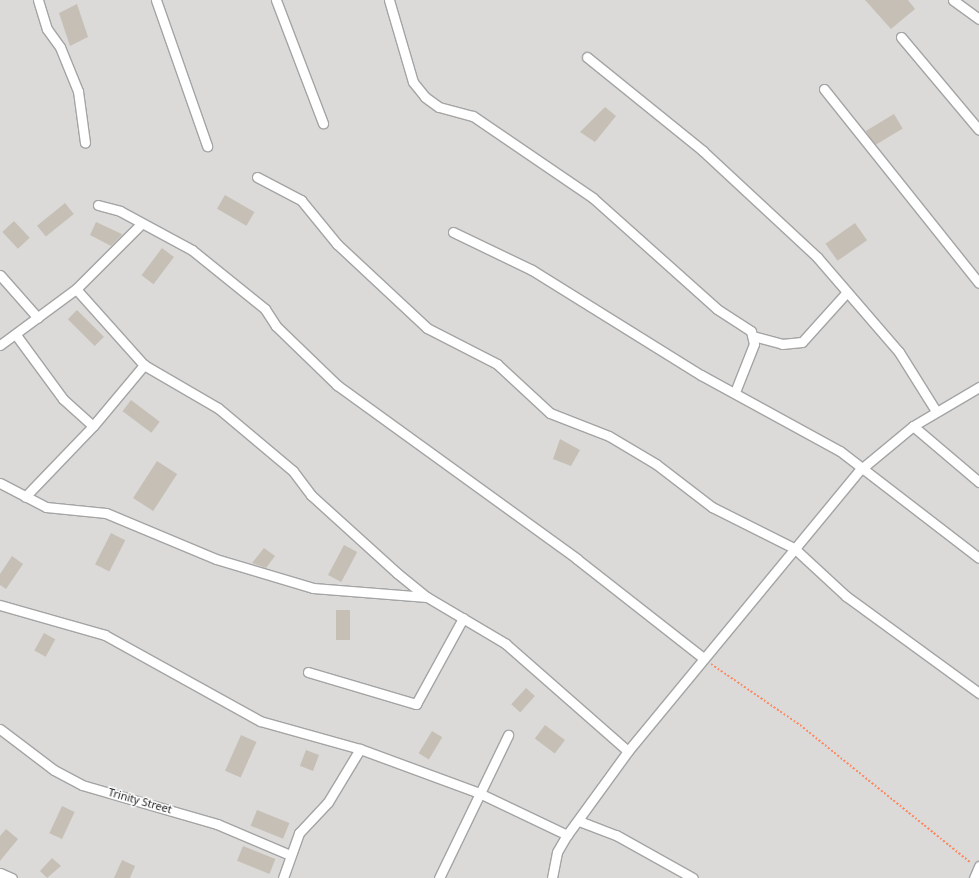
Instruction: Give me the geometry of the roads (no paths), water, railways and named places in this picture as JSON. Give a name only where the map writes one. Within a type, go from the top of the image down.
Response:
[{"type":"street","points":[[38,0],[45,24],[78,91],[85,142]]},
{"type":"street","points":[[156,0],[207,146]]},
{"type":"street","points":[[276,0],[323,123]]},
{"type":"street","points":[[389,0],[413,82],[425,97],[439,107],[473,116],[593,198],[625,223],[677,276],[717,309],[744,325],[753,336],[754,344],[735,392]]},
{"type":"street","points":[[953,0],[979,19]]},
{"type":"street","points":[[901,37],[979,130]]},
{"type":"street","points":[[587,57],[703,151],[760,201],[846,292],[899,352],[936,411]]},
{"type":"street","points":[[824,89],[979,283]]},
{"type":"street","points":[[257,177],[301,200],[337,244],[427,328],[497,364],[550,412],[609,436],[656,464],[712,507],[794,548],[846,596],[979,693]]},
{"type":"street","points":[[98,205],[120,211],[141,224],[192,250],[265,309],[280,331],[337,385],[577,559],[702,657]]},
{"type":"street","points":[[0,345],[76,288],[141,224]]},
{"type":"street","points":[[453,232],[532,270],[701,375],[735,392],[840,451],[860,470],[979,558]]},
{"type":"street","points":[[0,275],[38,318]]},
{"type":"street","points":[[76,288],[144,365],[218,408],[293,471],[311,495],[427,597],[506,644],[628,751]]},
{"type":"street","points":[[753,336],[782,344],[802,342],[846,292]]},
{"type":"street","points":[[16,334],[63,399],[93,426]]},
{"type":"street","points":[[26,497],[93,426],[144,365]]},
{"type":"street","points":[[552,878],[557,852],[567,835],[579,821],[628,751],[702,657],[860,470],[913,426],[936,411],[979,387]]},
{"type":"street","points":[[913,426],[979,482]]},
{"type":"street","points":[[0,483],[26,497],[66,512],[106,513],[216,559],[313,588],[427,597]]},
{"type":"street","points":[[0,605],[104,635],[260,721],[360,749],[477,792],[567,835]]},
{"type":"street","points":[[308,672],[416,704],[463,618]]},
{"type":"street","name":"Trinity Street","points":[[0,729],[54,770],[82,785],[217,824],[290,855]]},
{"type":"street","points":[[439,878],[477,792],[508,735]]},
{"type":"street","points":[[283,878],[299,833],[328,802],[360,749]]},
{"type":"street","points":[[579,821],[616,835],[693,878]]},
{"type":"street","points":[[974,878],[978,867]]},
{"type":"street","points":[[0,873],[12,878]]}]
